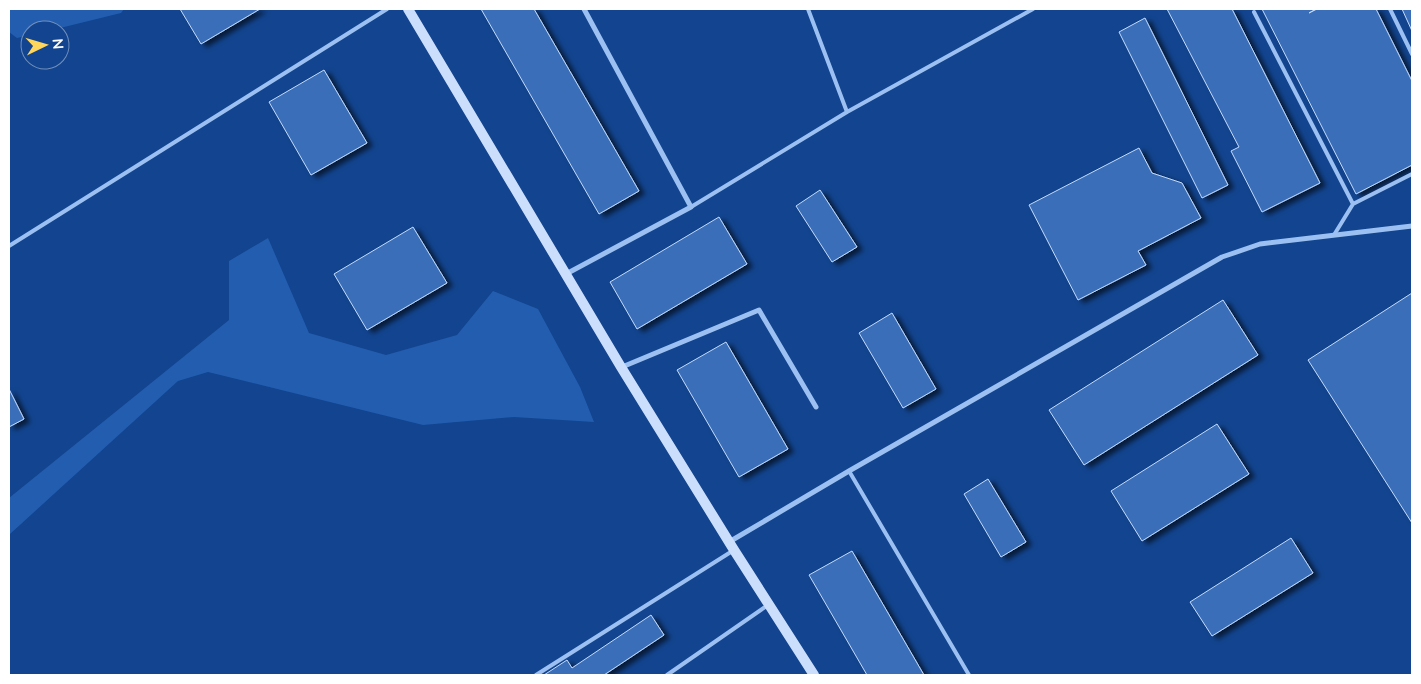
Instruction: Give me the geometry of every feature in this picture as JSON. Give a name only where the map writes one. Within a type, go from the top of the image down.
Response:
[{"type":"street","points":[[408,9],[621,367],[731,546],[814,675]]},
{"type":"street","points":[[566,274],[691,207],[584,9]]},
{"type":"street","points":[[731,546],[849,471],[1222,258],[1260,244],[1412,226]]},
{"type":"street","points":[[621,367],[759,310],[816,406]]},
{"type":"lane","points":[[9,246],[387,9]]},
{"type":"lane","points":[[808,9],[847,112]]},
{"type":"lane","points":[[691,207],[847,112],[1033,9]]},
{"type":"lane","points":[[1390,9],[1412,54]]},
{"type":"lane","points":[[1254,12],[1353,204]]},
{"type":"lane","points":[[1334,235],[1353,204],[1412,174]]},
{"type":"lane","points":[[849,471],[969,675]]},
{"type":"lane","points":[[536,675],[731,546]]},
{"type":"lane","points":[[667,675],[769,604]]},
{"type":"shaded area","points":[[9,9],[124,9],[121,13],[70,26],[70,20],[20,20],[20,37],[17,38],[9,32]]},
{"type":"shaded area","points":[[268,238],[309,333],[386,355],[457,335],[493,291],[538,309],[580,387],[594,422],[514,417],[423,425],[208,372],[178,381],[10,534],[9,498],[229,320],[229,261]]},
{"type":"building","points":[[180,9],[260,9],[201,44]]},
{"type":"building","points":[[481,9],[534,9],[639,191],[599,214]]},
{"type":"building","points":[[1167,9],[1232,9],[1320,183],[1262,212],[1231,151],[1239,147]]},
{"type":"building","points":[[1262,9],[1316,9],[1309,13],[1317,9],[1376,9],[1412,81],[1412,165],[1356,194]]},
{"type":"building","points":[[1402,9],[1412,9],[1412,31]]},
{"type":"building","points":[[1145,18],[1228,185],[1202,198],[1119,32]]},
{"type":"building","points":[[324,70],[367,143],[311,175],[269,102]]},
{"type":"building","points":[[1139,148],[1152,173],[1182,183],[1201,218],[1138,251],[1146,265],[1078,300],[1029,205]]},
{"type":"building","points":[[820,190],[857,247],[832,262],[796,206]]},
{"type":"building","points":[[719,217],[747,264],[637,329],[610,282]]},
{"type":"building","points":[[413,227],[447,283],[367,330],[334,274]]},
{"type":"building","points":[[1412,293],[1412,523],[1308,360]]},
{"type":"building","points":[[1223,300],[1258,355],[1084,465],[1049,410]]},
{"type":"building","points":[[892,313],[936,389],[903,408],[859,333]]},
{"type":"building","points":[[726,342],[788,449],[739,477],[677,370]]},
{"type":"building","points":[[9,389],[24,419],[9,427]]},
{"type":"building","points":[[1217,424],[1249,474],[1142,541],[1111,491]]},
{"type":"building","points":[[988,479],[1026,542],[1001,557],[964,494]]},
{"type":"building","points":[[1291,538],[1313,573],[1212,636],[1190,602]]},
{"type":"building","points":[[852,551],[924,675],[867,675],[809,575]]},
{"type":"building","points":[[651,615],[664,635],[604,675],[544,675],[567,660],[572,668]]}]
